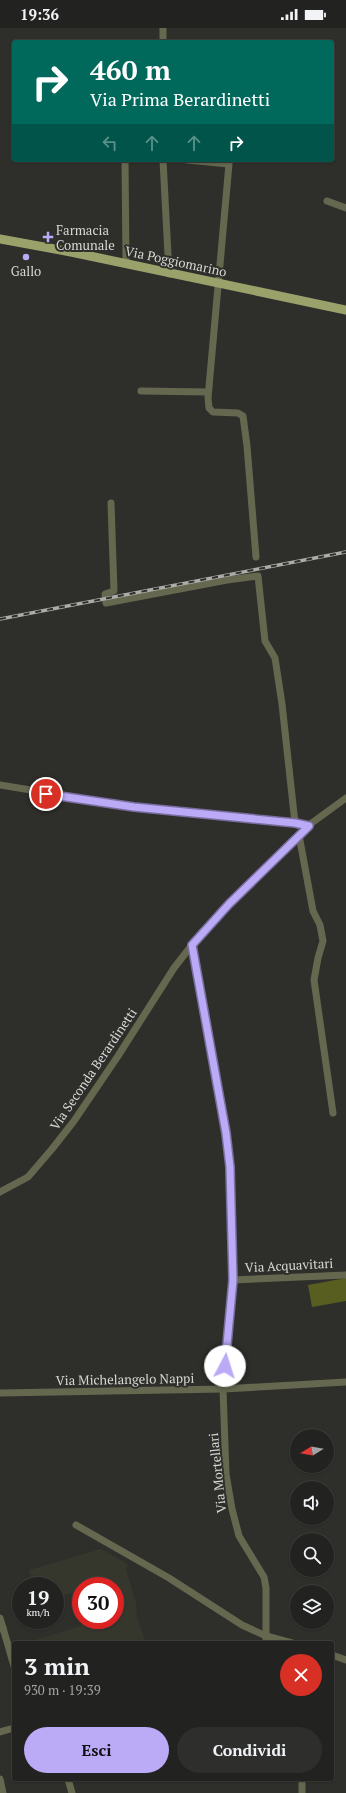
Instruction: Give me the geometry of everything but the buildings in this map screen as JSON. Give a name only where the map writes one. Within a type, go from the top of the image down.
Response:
[{"type":"main road","name":"Via Poggiomarino","points":[[0,239],[71,252],[169,274],[259,291],[346,310]]},
{"type":"street","points":[[163,28],[163,40]]},
{"type":"street","points":[[125,162],[126,264]]},
{"type":"street","points":[[163,162],[169,274]]},
{"type":"street","points":[[208,162],[229,164],[208,392],[209,408],[213,412],[238,413],[243,416],[247,446],[256,557]]},
{"type":"street","points":[[327,201],[346,208]]},
{"type":"street","points":[[140,391],[208,392]]},
{"type":"street","points":[[111,503],[114,591],[105,594],[106,603],[227,580],[258,576],[265,641],[275,658],[282,704],[295,823]]},
{"type":"street","points":[[0,786],[134,807],[295,823],[309,826]]},
{"type":"street","name":"Via Seconda Berardinetti","points":[[0,1192],[28,1177],[74,1121],[118,1056],[174,968],[192,945],[225,908],[309,826],[346,798]]},
{"type":"street","points":[[300,835],[313,911],[320,925],[323,941],[314,980],[333,1113]]},
{"type":"street","name":"Via Mortellari","points":[[192,945],[226,1133],[230,1167],[233,1280],[223,1389],[226,1474],[232,1509],[239,1536],[264,1578],[266,1588],[266,1640]]},
{"type":"street","name":"Via Acquavitari","points":[[233,1280],[346,1275]]},
{"type":"street","name":"Via Michelangelo Nappi","points":[[0,1393],[223,1389],[346,1382]]},
{"type":"street","points":[[76,1525],[169,1578],[266,1640]]},
{"type":"street","points":[[0,1618],[1,1629],[12,1660]]},
{"type":"street","points":[[334,1656],[346,1660]]},
{"type":"street","points":[[0,1732],[12,1729]]},
{"type":"street","points":[[0,1779],[3,1793]]},
{"type":"street","points":[[69,1781],[72,1793]]},
{"type":"street","points":[[302,1781],[302,1793]]},
{"type":"shaded area","points":[[101,1549],[128,1564],[126,1569],[136,1603],[137,1617],[145,1641],[32,1641],[72,1629],[124,1629],[124,1577],[72,1577],[72,1596],[71,1593],[64,1595],[64,1577],[31,1577],[29,1570]]},
{"type":"green space","points":[[346,1278],[346,1301],[312,1307],[308,1285]]},
{"type":"railway","points":[[0,619],[346,552]]},
{"type":"place","name":"Farmacia Comunale","points":[[48,237]]},
{"type":"place","name":"Gallo","points":[[26,257]]},
{"type":"route","points":[[46,794],[134,807],[295,823],[309,826],[229,904],[202,932],[192,945],[226,1133],[230,1167],[233,1280],[225,1366]]}]
